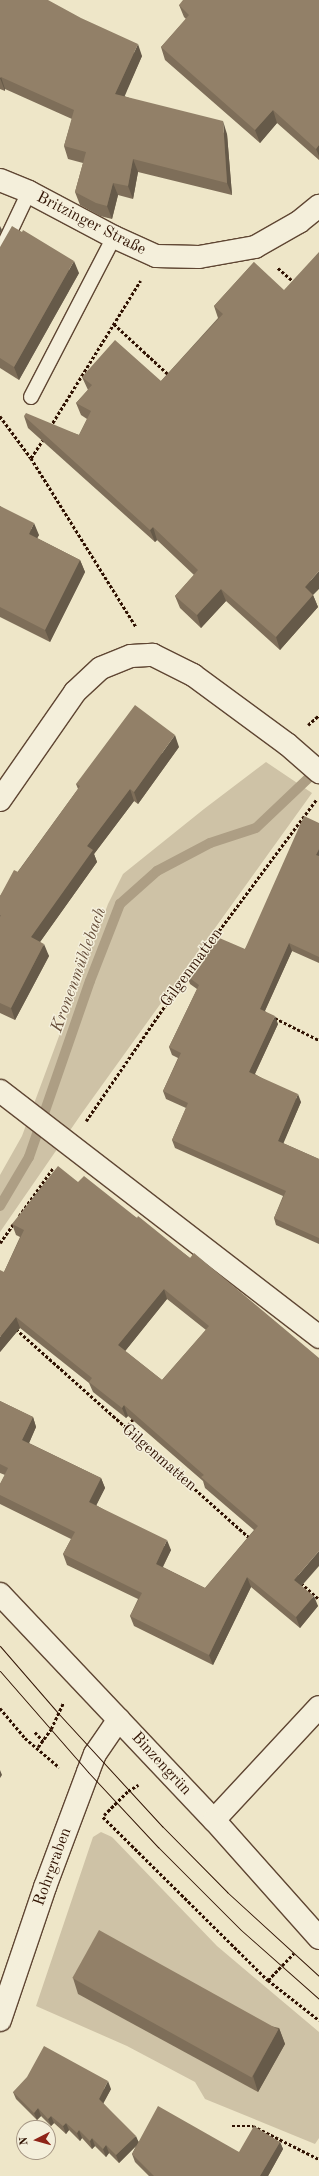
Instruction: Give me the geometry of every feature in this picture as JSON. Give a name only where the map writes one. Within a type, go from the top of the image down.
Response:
[{"type":"street","name":"Britzinger Straße","points":[[0,180],[29,192],[114,237],[156,256],[199,257],[255,247],[299,222],[319,206]]},
{"type":"street","points":[[0,800],[75,692],[101,668],[131,656],[152,655],[194,675],[287,744],[319,772]]},
{"type":"street","points":[[0,1091],[47,1129],[70,1144],[319,1337]]},
{"type":"street","name":"Binzengrün","points":[[0,1594],[214,1820],[319,1938]]},
{"type":"street","points":[[214,1820],[319,1707]]},
{"type":"street","name":"Rohrgraben","points":[[0,2020],[42,1894],[81,1788],[95,1754],[119,1719]]},
{"type":"lane","points":[[0,253],[29,192]]},
{"type":"lane","points":[[31,397],[114,237]]},
{"type":"path","points":[[255,247],[296,284]]},
{"type":"path","points":[[31,458],[156,256]]},
{"type":"path","points":[[114,324],[173,378]]},
{"type":"path","points":[[0,416],[31,458],[152,655]]},
{"type":"path","name":"Gilgenmatten","points":[[0,1242],[70,1144],[186,975],[319,796]]},
{"type":"path","points":[[186,975],[193,978]]},
{"type":"path","points":[[270,1016],[319,1040]]},
{"type":"path","name":"Gilgenmatten","points":[[11,1325],[125,1429],[254,1542]]},
{"type":"path","points":[[125,1429],[136,1416]]},
{"type":"path","points":[[296,1578],[319,1598]]},
{"type":"path","points":[[38,1747],[43,1741],[63,1703],[84,1683]]},
{"type":"path","points":[[0,1708],[25,1738],[38,1747],[81,1788],[103,1817],[268,1980],[319,2020]]},
{"type":"path","points":[[35,1732],[43,1741]]},
{"type":"path","points":[[103,1817],[137,1784],[142,1788]]},
{"type":"path","points":[[268,1980],[297,1950]]},
{"type":"path","points":[[232,2126],[253,2126],[319,2159]]},
{"type":"shaded area","points":[[266,762],[312,793],[82,1113],[0,1232],[0,1175],[22,1136],[108,904],[123,874],[204,809]]},
{"type":"shaded area","points":[[101,1832],[112,1837],[217,1946],[319,2032],[319,2138],[315,2144],[205,2099],[195,2082],[127,2046],[36,2006],[93,1837]]},
{"type":"building","points":[[0,0],[48,0],[81,18],[138,44],[115,94],[223,121],[227,183],[133,159],[128,186],[113,183],[107,206],[96,203],[75,192],[86,152],[64,146],[74,110],[1,77],[0,78]]},
{"type":"building","points":[[183,0],[319,0],[319,145],[316,149],[273,110],[255,130],[161,47],[189,15],[179,5]]},
{"type":"building","points":[[12,226],[22,232],[23,230],[74,261],[14,367],[0,358],[0,247]]},
{"type":"building","points":[[319,252],[319,571],[305,587],[313,595],[276,637],[221,589],[197,615],[175,596],[198,570],[153,527],[150,530],[24,416],[26,413],[79,435],[91,411],[76,403],[92,385],[82,377],[115,340],[161,381],[223,314],[214,306],[254,262],[284,290]]},
{"type":"building","points":[[0,506],[34,523],[29,534],[80,560],[45,630],[0,607]]},
{"type":"building","points":[[135,705],[175,735],[134,792],[130,789],[87,846],[93,850],[31,937],[44,944],[11,1008],[0,1003],[0,896],[14,870],[18,872],[80,786],[76,784]]},
{"type":"building","points":[[304,816],[319,823],[319,849],[316,855],[319,856],[319,957],[289,943],[260,1009],[275,1016],[249,1072],[298,1094],[278,1141],[319,1159],[319,1238],[274,1218],[286,1191],[172,1140],[188,1103],[163,1091],[181,1053],[169,1047],[199,985],[187,976],[217,937],[245,949]]},
{"type":"building","points":[[58,1166],[78,1182],[84,1176],[137,1218],[138,1216],[190,1258],[194,1253],[319,1358],[319,1551],[294,1580],[314,1596],[296,1617],[247,1577],[209,1655],[130,1616],[142,1593],[63,1554],[75,1532],[0,1495],[0,1484],[8,1468],[0,1464],[0,1401],[33,1417],[22,1440],[101,1478],[89,1502],[167,1540],[156,1564],[205,1588],[258,1526],[201,1477],[204,1475],[124,1405],[122,1408],[89,1382],[92,1378],[16,1317],[0,1337],[0,1270],[4,1272],[24,1230],[12,1224]],"holes":[[[164,1289],[209,1326],[162,1380],[118,1345]]]},
{"type":"building","points":[[99,1930],[278,2029],[252,2077],[72,1978]]},
{"type":"building","points":[[44,2046],[108,2081],[99,2099],[136,2136],[116,2155],[106,2145],[103,2149],[92,2138],[90,2141],[79,2130],[77,2133],[66,2123],[63,2126],[51,2116],[48,2119],[38,2108],[34,2113],[13,2092],[27,2077]]},
{"type":"building","points":[[158,2106],[239,2152],[254,2126],[280,2142],[260,2176],[154,2176],[132,2154]]},
{"type":"waterway","name":"Kronenmühlebach","points":[[0,1206],[29,1157],[90,981],[120,904],[157,871],[210,843],[256,828],[319,768]]},
{"type":"tram line","points":[[0,1646],[58,1713],[162,1826],[227,1892],[319,1976]]},
{"type":"tram line","points":[[0,1671],[88,1772],[158,1847],[241,1930],[319,1999]]}]
